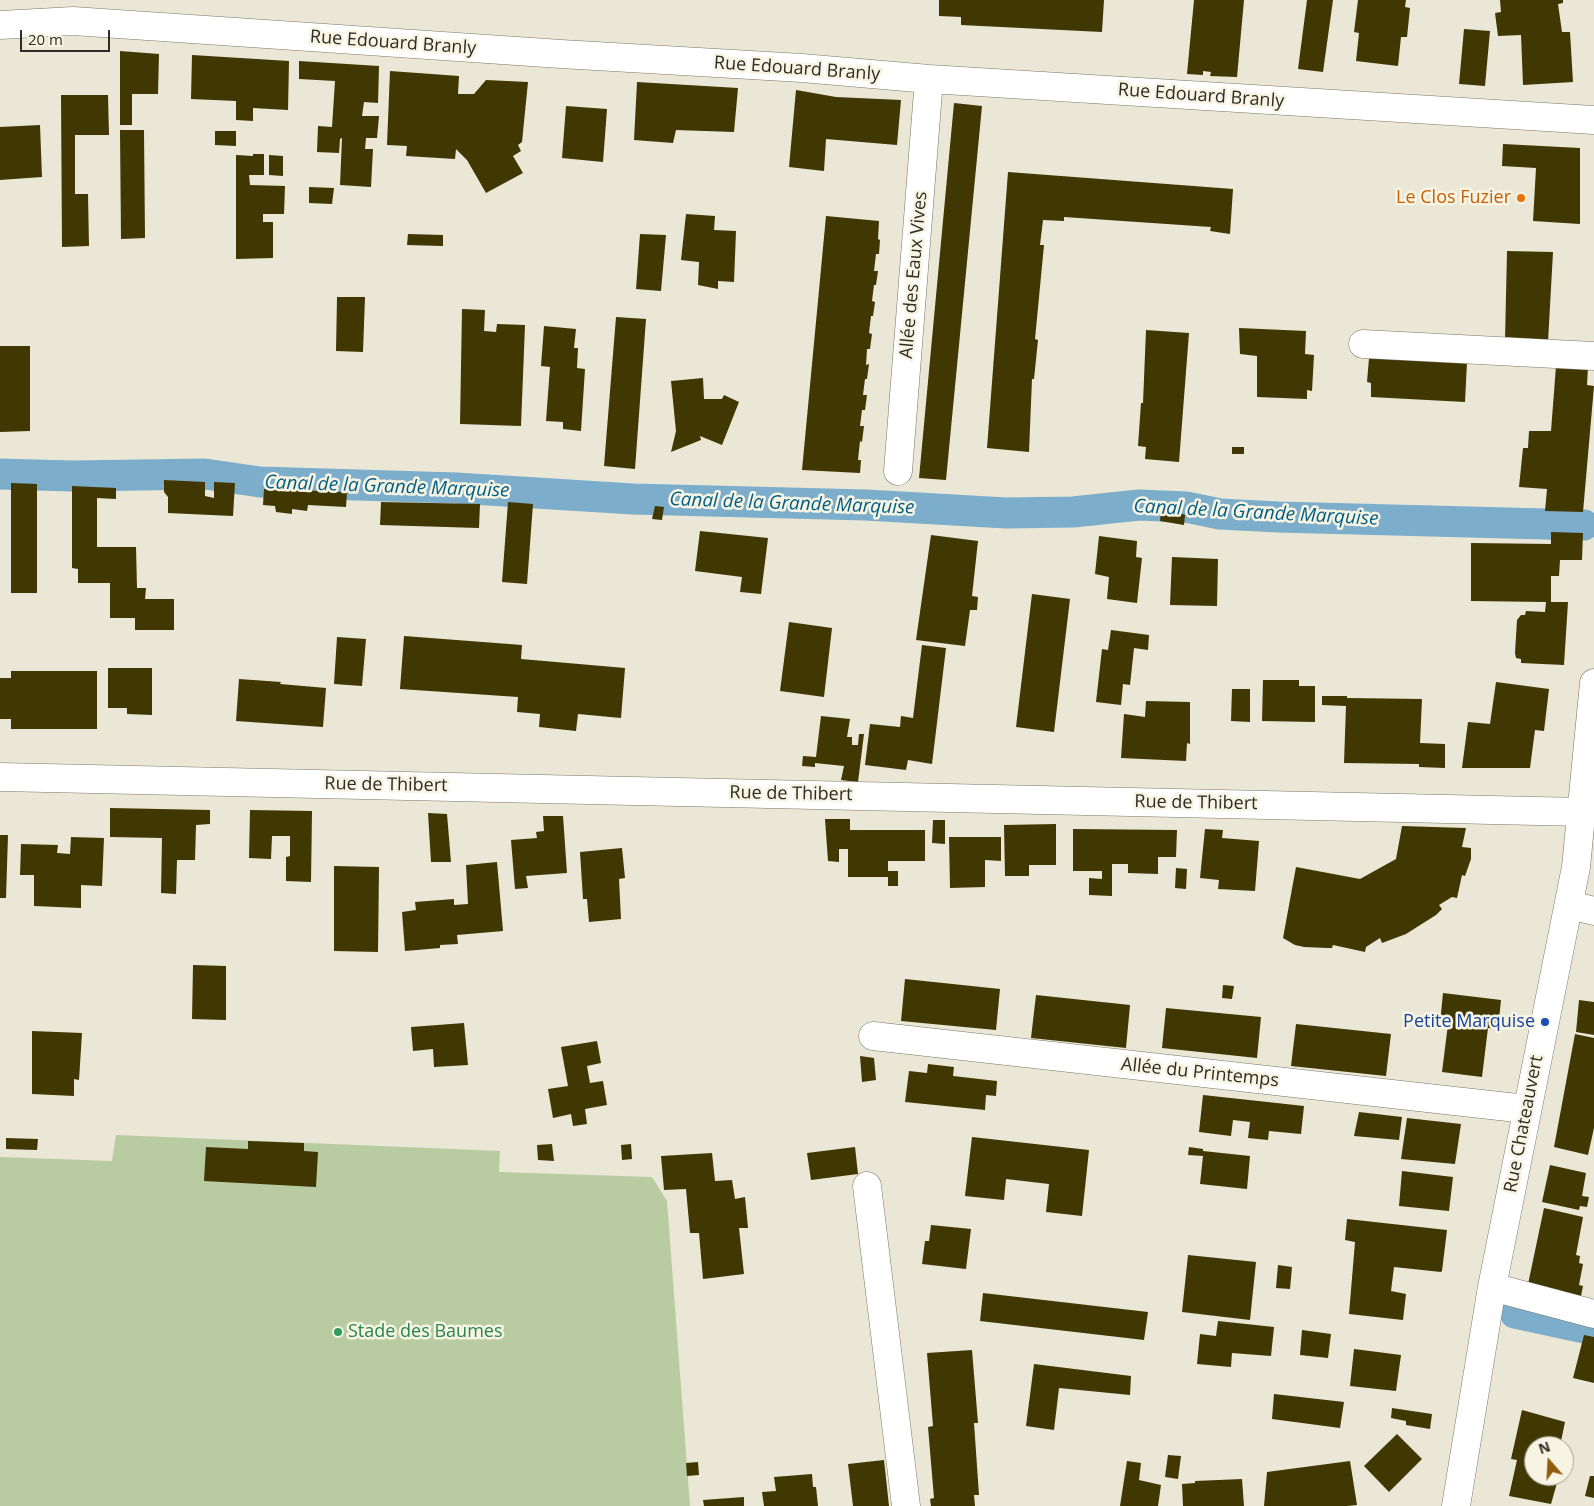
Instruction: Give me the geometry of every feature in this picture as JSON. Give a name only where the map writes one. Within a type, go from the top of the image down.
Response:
[{"type":"street","name":"Rue Edouard Branly","points":[[0,25],[73,21],[802,68],[929,79],[1594,120]]},
{"type":"street","name":"Allée des Eaux Vives","points":[[898,471],[929,79]]},
{"type":"street","points":[[1364,344],[1594,356]]},
{"type":"street","name":"Rue Chateauvert","points":[[1456,1506],[1492,1287],[1526,1109],[1582,908],[1576,868],[1594,683]]},
{"type":"street","name":"Rue de Thibert","points":[[0,777],[1582,812]]},
{"type":"street","name":"Allée du Printemps","points":[[873,1036],[1526,1109]]},
{"type":"street","points":[[867,1186],[906,1506]]},
{"type":"street","points":[[1492,1287],[1594,1314]]},
{"type":"green space","name":"Stade des Baumes","points":[[116,1135],[500,1151],[499,1172],[652,1177],[667,1201],[690,1506],[0,1506],[0,1157],[112,1161]]},
{"type":"building","points":[[939,0],[1104,0],[1102,32],[961,25],[961,17],[939,16]]},
{"type":"building","points":[[1194,0],[1244,0],[1237,77],[1210,76],[1211,72],[1203,71],[1203,75],[1187,74]]},
{"type":"building","points":[[1307,0],[1333,0],[1323,72],[1298,69]]},
{"type":"building","points":[[1358,0],[1406,0],[1405,7],[1410,8],[1407,37],[1401,37],[1398,66],[1356,61],[1359,33],[1354,32]]},
{"type":"building","points":[[1500,0],[1563,0],[1563,3],[1558,4],[1562,32],[1570,32],[1573,82],[1523,85],[1521,35],[1498,36],[1495,13],[1501,12]]},
{"type":"building","points":[[1464,29],[1490,31],[1485,86],[1459,84]]},
{"type":"building","points":[[120,51],[159,54],[158,94],[132,94],[132,125],[120,125]]},
{"type":"building","points":[[192,55],[289,61],[288,110],[253,108],[253,121],[236,120],[236,101],[191,99]]},
{"type":"building","points":[[299,61],[379,66],[378,103],[364,102],[362,116],[379,116],[377,138],[366,138],[365,149],[373,149],[371,187],[340,185],[342,138],[340,139],[339,153],[317,152],[318,126],[332,127],[335,81],[299,79]]},
{"type":"building","points":[[390,71],[459,76],[458,94],[474,94],[486,80],[528,82],[522,142],[518,145],[521,151],[513,156],[523,173],[486,193],[467,160],[456,149],[455,159],[406,156],[407,146],[387,145]]},
{"type":"building","points":[[637,82],[738,88],[734,132],[676,130],[673,143],[634,140]]},
{"type":"building","points":[[796,90],[836,97],[901,100],[897,145],[826,139],[824,171],[789,167]]},
{"type":"building","points":[[61,95],[108,95],[109,135],[75,135],[75,194],[88,194],[89,246],[62,247]]},
{"type":"building","points":[[954,103],[982,106],[946,480],[919,478]]},
{"type":"building","points":[[566,106],[607,109],[603,162],[562,158]]},
{"type":"building","points":[[40,125],[42,177],[0,180],[0,127]]},
{"type":"building","points":[[120,130],[144,130],[145,238],[121,239]]},
{"type":"building","points":[[215,131],[236,131],[236,146],[215,145]]},
{"type":"building","points":[[1503,144],[1580,148],[1580,224],[1533,221],[1536,168],[1502,166]]},
{"type":"building","points":[[253,154],[264,154],[264,175],[249,175],[250,185],[285,186],[284,214],[263,214],[263,222],[273,222],[273,258],[236,259],[236,155],[253,156]]},
{"type":"building","points":[[269,155],[283,156],[283,176],[269,175]]},
{"type":"building","points":[[1008,172],[1233,189],[1230,234],[1210,231],[1211,227],[1064,217],[1064,221],[1043,220],[1040,245],[1044,245],[1035,339],[1038,340],[1034,379],[1032,379],[1029,452],[987,448]]},
{"type":"building","points":[[309,187],[334,188],[332,204],[309,203]]},
{"type":"building","points":[[686,214],[715,216],[714,230],[736,231],[734,282],[718,281],[718,289],[698,285],[699,262],[681,260]]},
{"type":"building","points":[[826,216],[879,221],[879,254],[876,254],[874,271],[878,271],[872,301],[875,302],[869,333],[872,334],[870,349],[867,349],[866,365],[869,364],[863,395],[867,395],[865,410],[862,410],[860,426],[864,426],[858,460],[861,460],[860,473],[802,470]]},
{"type":"building","points":[[408,234],[443,235],[443,246],[407,245]]},
{"type":"building","points":[[640,234],[666,235],[661,291],[636,289]]},
{"type":"building","points":[[1507,251],[1553,252],[1548,342],[1505,340]]},
{"type":"building","points":[[337,297],[365,297],[363,352],[336,351]]},
{"type":"building","points":[[462,309],[485,310],[484,331],[496,332],[497,324],[525,325],[521,426],[460,424]]},
{"type":"building","points":[[616,317],[646,319],[635,469],[604,466]]},
{"type":"building","points":[[544,326],[576,329],[574,348],[578,348],[577,368],[585,369],[581,431],[563,429],[563,422],[546,421],[550,367],[541,366]]},
{"type":"building","points":[[1239,328],[1306,331],[1305,354],[1314,355],[1312,391],[1307,390],[1307,399],[1257,397],[1257,356],[1240,354]]},
{"type":"building","points":[[1146,330],[1189,333],[1179,462],[1145,459],[1146,447],[1138,446],[1141,403],[1143,403]]},
{"type":"building","points":[[0,346],[30,346],[30,431],[0,432]]},
{"type":"building","points":[[1369,358],[1467,362],[1465,402],[1371,397],[1371,383],[1367,382]]},
{"type":"building","points":[[1556,366],[1588,367],[1587,385],[1594,386],[1583,512],[1545,511],[1547,489],[1519,487],[1523,448],[1528,448],[1529,431],[1551,431]]},
{"type":"building","points":[[703,378],[704,399],[722,399],[724,395],[739,402],[722,445],[700,436],[701,440],[671,452],[676,431],[671,381]]},
{"type":"building","points":[[1232,447],[1244,447],[1244,454],[1232,454]]},
{"type":"building","points":[[164,480],[205,482],[205,496],[214,498],[214,482],[235,483],[233,516],[168,513],[168,497],[164,492]]},
{"type":"building","points":[[11,483],[37,484],[37,593],[11,593]]},
{"type":"building","points":[[72,486],[116,488],[116,499],[97,498],[97,547],[136,547],[137,588],[146,588],[145,599],[174,599],[174,630],[135,630],[135,618],[110,618],[110,583],[78,583],[78,569],[72,568]]},
{"type":"building","points":[[264,489],[347,492],[346,507],[308,505],[307,511],[292,509],[292,514],[276,512],[275,506],[263,505]]},
{"type":"building","points":[[381,502],[480,504],[479,528],[380,525]]},
{"type":"building","points":[[508,502],[533,504],[527,584],[502,582]]},
{"type":"building","points":[[655,506],[664,507],[662,520],[652,519]]},
{"type":"building","points":[[1161,511],[1176,511],[1185,515],[1184,525],[1160,521]]},
{"type":"building","points":[[700,531],[768,538],[761,594],[740,592],[742,577],[695,571]]},
{"type":"building","points":[[1551,532],[1583,533],[1582,560],[1560,560],[1559,576],[1551,576],[1551,602],[1568,602],[1564,665],[1521,663],[1521,659],[1516,658],[1515,653],[1517,620],[1521,615],[1525,615],[1526,611],[1545,612],[1546,602],[1471,601],[1471,543],[1551,544]]},
{"type":"building","points":[[931,535],[978,541],[972,596],[978,597],[977,610],[970,610],[965,646],[916,640]]},
{"type":"building","points":[[1099,536],[1137,541],[1136,557],[1142,558],[1137,603],[1107,599],[1109,577],[1095,574]]},
{"type":"building","points":[[1172,557],[1218,559],[1217,606],[1170,605]]},
{"type":"building","points":[[1032,594],[1070,599],[1054,732],[1016,727]]},
{"type":"building","points":[[789,622],[832,628],[824,697],[780,691]]},
{"type":"building","points":[[1111,630],[1149,635],[1148,650],[1134,648],[1130,685],[1123,684],[1121,705],[1096,702],[1102,649],[1108,650]]},
{"type":"building","points":[[404,636],[522,645],[521,659],[625,668],[621,718],[578,714],[576,731],[539,727],[540,714],[517,712],[518,697],[400,689]]},
{"type":"building","points":[[337,637],[366,639],[362,686],[334,684]]},
{"type":"building","points":[[922,645],[946,648],[932,764],[908,760],[906,770],[865,765],[870,724],[900,727],[901,716],[913,718]]},
{"type":"building","points":[[108,668],[152,668],[152,715],[127,714],[127,708],[108,708]]},
{"type":"building","points":[[11,671],[97,671],[97,729],[11,729],[11,719],[0,719],[0,678],[11,678]]},
{"type":"building","points":[[239,679],[326,688],[323,727],[236,721]]},
{"type":"building","points":[[1263,680],[1299,680],[1299,686],[1315,686],[1315,722],[1262,721]]},
{"type":"building","points":[[1496,682],[1549,689],[1544,731],[1535,730],[1530,768],[1462,768],[1468,722],[1490,724]]},
{"type":"building","points":[[1232,689],[1250,689],[1250,722],[1231,721]]},
{"type":"building","points":[[1322,696],[1422,699],[1420,743],[1445,744],[1445,768],[1419,767],[1419,764],[1344,763],[1346,706],[1322,705]]},
{"type":"building","points":[[1146,701],[1190,702],[1190,744],[1187,743],[1186,761],[1121,758],[1124,714],[1145,717]]},
{"type":"building","points":[[821,716],[850,719],[847,737],[852,737],[852,745],[858,745],[859,734],[864,734],[858,782],[841,780],[844,766],[815,763],[815,767],[802,766],[803,756],[816,757]]},
{"type":"building","points":[[110,808],[210,810],[210,824],[196,825],[195,860],[177,860],[176,894],[161,893],[162,838],[110,837]]},
{"type":"building","points":[[250,810],[312,811],[311,882],[286,881],[286,857],[290,856],[290,836],[272,836],[271,859],[249,858]]},
{"type":"building","points":[[428,813],[447,814],[451,862],[431,862]]},
{"type":"building","points":[[543,816],[563,816],[567,873],[526,876],[528,888],[515,889],[511,840],[537,838],[536,832],[544,831]]},
{"type":"building","points":[[825,819],[850,819],[850,830],[925,830],[925,861],[888,861],[888,871],[898,871],[898,886],[888,886],[888,877],[848,877],[848,849],[839,849],[839,862],[828,861]]},
{"type":"building","points":[[933,820],[945,820],[945,844],[932,843]]},
{"type":"building","points":[[1056,824],[1056,865],[1029,865],[1029,876],[1005,876],[1004,825]]},
{"type":"building","points":[[1402,826],[1466,828],[1462,847],[1471,848],[1471,859],[1465,876],[1462,875],[1457,898],[1452,897],[1439,905],[1442,909],[1436,915],[1406,934],[1382,943],[1380,938],[1366,947],[1365,952],[1333,945],[1332,948],[1304,947],[1295,945],[1283,938],[1296,867],[1360,879],[1396,859]]},
{"type":"building","points":[[1073,829],[1177,830],[1176,857],[1158,857],[1158,874],[1128,873],[1128,864],[1112,864],[1112,896],[1089,895],[1089,878],[1102,879],[1102,871],[1073,871]]},
{"type":"building","points":[[1205,829],[1223,830],[1222,838],[1259,841],[1255,891],[1218,889],[1219,880],[1200,878]]},
{"type":"building","points":[[0,835],[8,835],[6,898],[0,898]]},
{"type":"building","points":[[71,837],[104,838],[102,886],[81,885],[81,908],[34,906],[34,875],[20,875],[21,844],[58,845],[57,853],[70,854]]},
{"type":"building","points":[[949,837],[1001,837],[1001,861],[985,860],[985,887],[950,888]]},
{"type":"building","points":[[622,848],[625,878],[619,879],[621,919],[589,922],[587,899],[583,899],[580,852]]},
{"type":"building","points":[[497,862],[503,931],[457,935],[458,944],[440,945],[440,948],[405,951],[402,912],[416,910],[415,902],[454,899],[454,905],[468,904],[466,865]]},
{"type":"building","points":[[334,866],[379,867],[378,952],[334,951]]},
{"type":"building","points":[[1176,868],[1187,869],[1186,889],[1175,888]]},
{"type":"building","points":[[193,965],[226,966],[226,1020],[192,1019]]},
{"type":"building","points":[[905,979],[1000,989],[996,1030],[901,1021]]},
{"type":"building","points":[[1223,985],[1234,986],[1232,999],[1222,998]]},
{"type":"building","points":[[1443,993],[1501,1000],[1498,1029],[1488,1028],[1482,1077],[1442,1072],[1448,1024],[1440,1023]]},
{"type":"building","points":[[1036,995],[1130,1005],[1126,1048],[1031,1038]]},
{"type":"building","points":[[1579,1000],[1594,1002],[1594,1035],[1576,1032]]},
{"type":"building","points":[[1166,1008],[1261,1017],[1257,1058],[1162,1048]]},
{"type":"building","points":[[464,1023],[468,1065],[434,1067],[433,1049],[413,1051],[411,1027]]},
{"type":"building","points":[[1296,1024],[1391,1034],[1386,1076],[1291,1066]]},
{"type":"building","points":[[32,1031],[82,1033],[79,1080],[74,1079],[74,1096],[32,1094]]},
{"type":"building","points":[[1575,1034],[1594,1038],[1594,1128],[1588,1155],[1554,1147]]},
{"type":"building","points":[[597,1041],[601,1063],[587,1066],[590,1083],[603,1081],[607,1105],[585,1109],[587,1124],[573,1126],[571,1114],[553,1118],[548,1089],[568,1086],[561,1047]]},
{"type":"building","points":[[860,1056],[874,1058],[876,1080],[862,1082]]},
{"type":"building","points":[[928,1064],[954,1067],[953,1076],[997,1081],[996,1096],[986,1095],[985,1110],[905,1102],[909,1071],[927,1073]]},
{"type":"building","points":[[1203,1095],[1304,1106],[1301,1134],[1269,1131],[1268,1140],[1248,1138],[1250,1122],[1233,1120],[1231,1136],[1199,1132]]},
{"type":"building","points":[[1359,1112],[1402,1117],[1399,1140],[1354,1136]]},
{"type":"building","points":[[1407,1118],[1461,1124],[1455,1164],[1401,1159]]},
{"type":"building","points":[[972,1137],[1089,1150],[1082,1216],[1046,1212],[1049,1184],[1006,1179],[1004,1200],[965,1196]]},
{"type":"building","points":[[6,1138],[38,1139],[37,1150],[6,1149]]},
{"type":"building","points":[[248,1141],[304,1143],[304,1151],[318,1152],[316,1187],[204,1181],[206,1147],[248,1149]]},
{"type":"building","points":[[552,1144],[554,1161],[538,1160],[537,1145]]},
{"type":"building","points":[[631,1144],[632,1159],[622,1160],[621,1145]]},
{"type":"building","points":[[855,1147],[858,1174],[811,1180],[807,1153]]},
{"type":"building","points":[[1189,1147],[1203,1149],[1203,1151],[1250,1156],[1247,1189],[1200,1184],[1203,1156],[1188,1155]]},
{"type":"building","points":[[712,1153],[715,1181],[732,1180],[735,1199],[745,1197],[748,1228],[739,1228],[744,1274],[703,1279],[699,1233],[690,1233],[686,1189],[664,1190],[661,1156]]},
{"type":"building","points":[[1550,1165],[1586,1173],[1582,1196],[1589,1197],[1587,1207],[1580,1206],[1579,1210],[1542,1202]]},
{"type":"building","points":[[1402,1171],[1453,1177],[1449,1211],[1399,1206]]},
{"type":"building","points":[[1544,1208],[1583,1217],[1576,1255],[1580,1256],[1579,1263],[1583,1264],[1579,1285],[1583,1286],[1580,1301],[1527,1289]]},
{"type":"building","points":[[1347,1219],[1447,1230],[1441,1272],[1394,1267],[1391,1291],[1406,1294],[1403,1320],[1349,1314],[1355,1242],[1345,1240]]},
{"type":"building","points":[[931,1225],[971,1229],[966,1269],[922,1264],[925,1241],[929,1241]]},
{"type":"building","points":[[1188,1255],[1256,1262],[1250,1320],[1182,1312]]},
{"type":"building","points":[[1278,1265],[1292,1267],[1290,1289],[1276,1288]]},
{"type":"building","points":[[983,1293],[1148,1312],[1144,1340],[980,1321]]},
{"type":"building","points":[[1218,1321],[1274,1327],[1271,1356],[1232,1353],[1231,1367],[1197,1364],[1200,1334],[1216,1336]]},
{"type":"building","points":[[1302,1330],[1331,1334],[1328,1358],[1300,1355]]},
{"type":"building","points":[[1584,1335],[1594,1337],[1594,1383],[1573,1378]]},
{"type":"building","points":[[1354,1349],[1401,1355],[1396,1391],[1350,1386]]},
{"type":"building","points":[[972,1350],[978,1423],[974,1423],[979,1495],[974,1495],[975,1506],[931,1506],[930,1499],[934,1498],[928,1427],[933,1426],[927,1353]]},
{"type":"building","points":[[1034,1364],[1131,1376],[1130,1395],[1059,1388],[1054,1430],[1026,1426]]},
{"type":"building","points":[[1274,1394],[1344,1402],[1340,1428],[1272,1419]]},
{"type":"building","points":[[1392,1408],[1432,1414],[1430,1429],[1406,1425],[1406,1421],[1391,1418]]},
{"type":"building","points":[[1522,1410],[1565,1422],[1562,1436],[1524,1436],[1524,1486],[1556,1486],[1551,1504],[1509,1496],[1517,1460],[1511,1459]]},
{"type":"building","points":[[1397,1434],[1422,1459],[1389,1492],[1364,1466]]},
{"type":"building","points":[[1168,1455],[1181,1456],[1178,1479],[1165,1477]]},
{"type":"building","points":[[884,1460],[889,1506],[853,1506],[848,1464]]},
{"type":"building","points":[[1127,1461],[1141,1463],[1139,1480],[1161,1485],[1158,1506],[1120,1506]]},
{"type":"building","points":[[1350,1461],[1357,1505],[1264,1506],[1267,1472]]},
{"type":"building","points":[[698,1462],[699,1475],[687,1476],[686,1463]]},
{"type":"building","points":[[812,1474],[813,1487],[816,1487],[818,1506],[764,1506],[762,1492],[776,1491],[774,1477]]},
{"type":"building","points":[[1590,1476],[1594,1476],[1594,1498],[1585,1496]]},
{"type":"building","points":[[1242,1479],[1244,1506],[1183,1506],[1182,1484],[1195,1483],[1195,1481]]},
{"type":"building","points":[[744,1497],[744,1506],[704,1506],[703,1500]]},
{"type":"waterway","name":"Canal de la Grande Marquise","points":[[0,474],[73,476],[205,474],[260,482],[456,488],[633,499],[866,505],[1006,513],[1073,512],[1139,505],[1186,507],[1220,514],[1278,517],[1584,525]]},
{"type":"waterway","points":[[1515,1313],[1594,1330]]},
{"type":"place","name":"Le Clos Fuzier","points":[[1521,198]]},
{"type":"place","name":"Petite Marquise","points":[[1545,1022]]},
{"type":"place","name":"Stade des Baumes","points":[[338,1332]]}]
